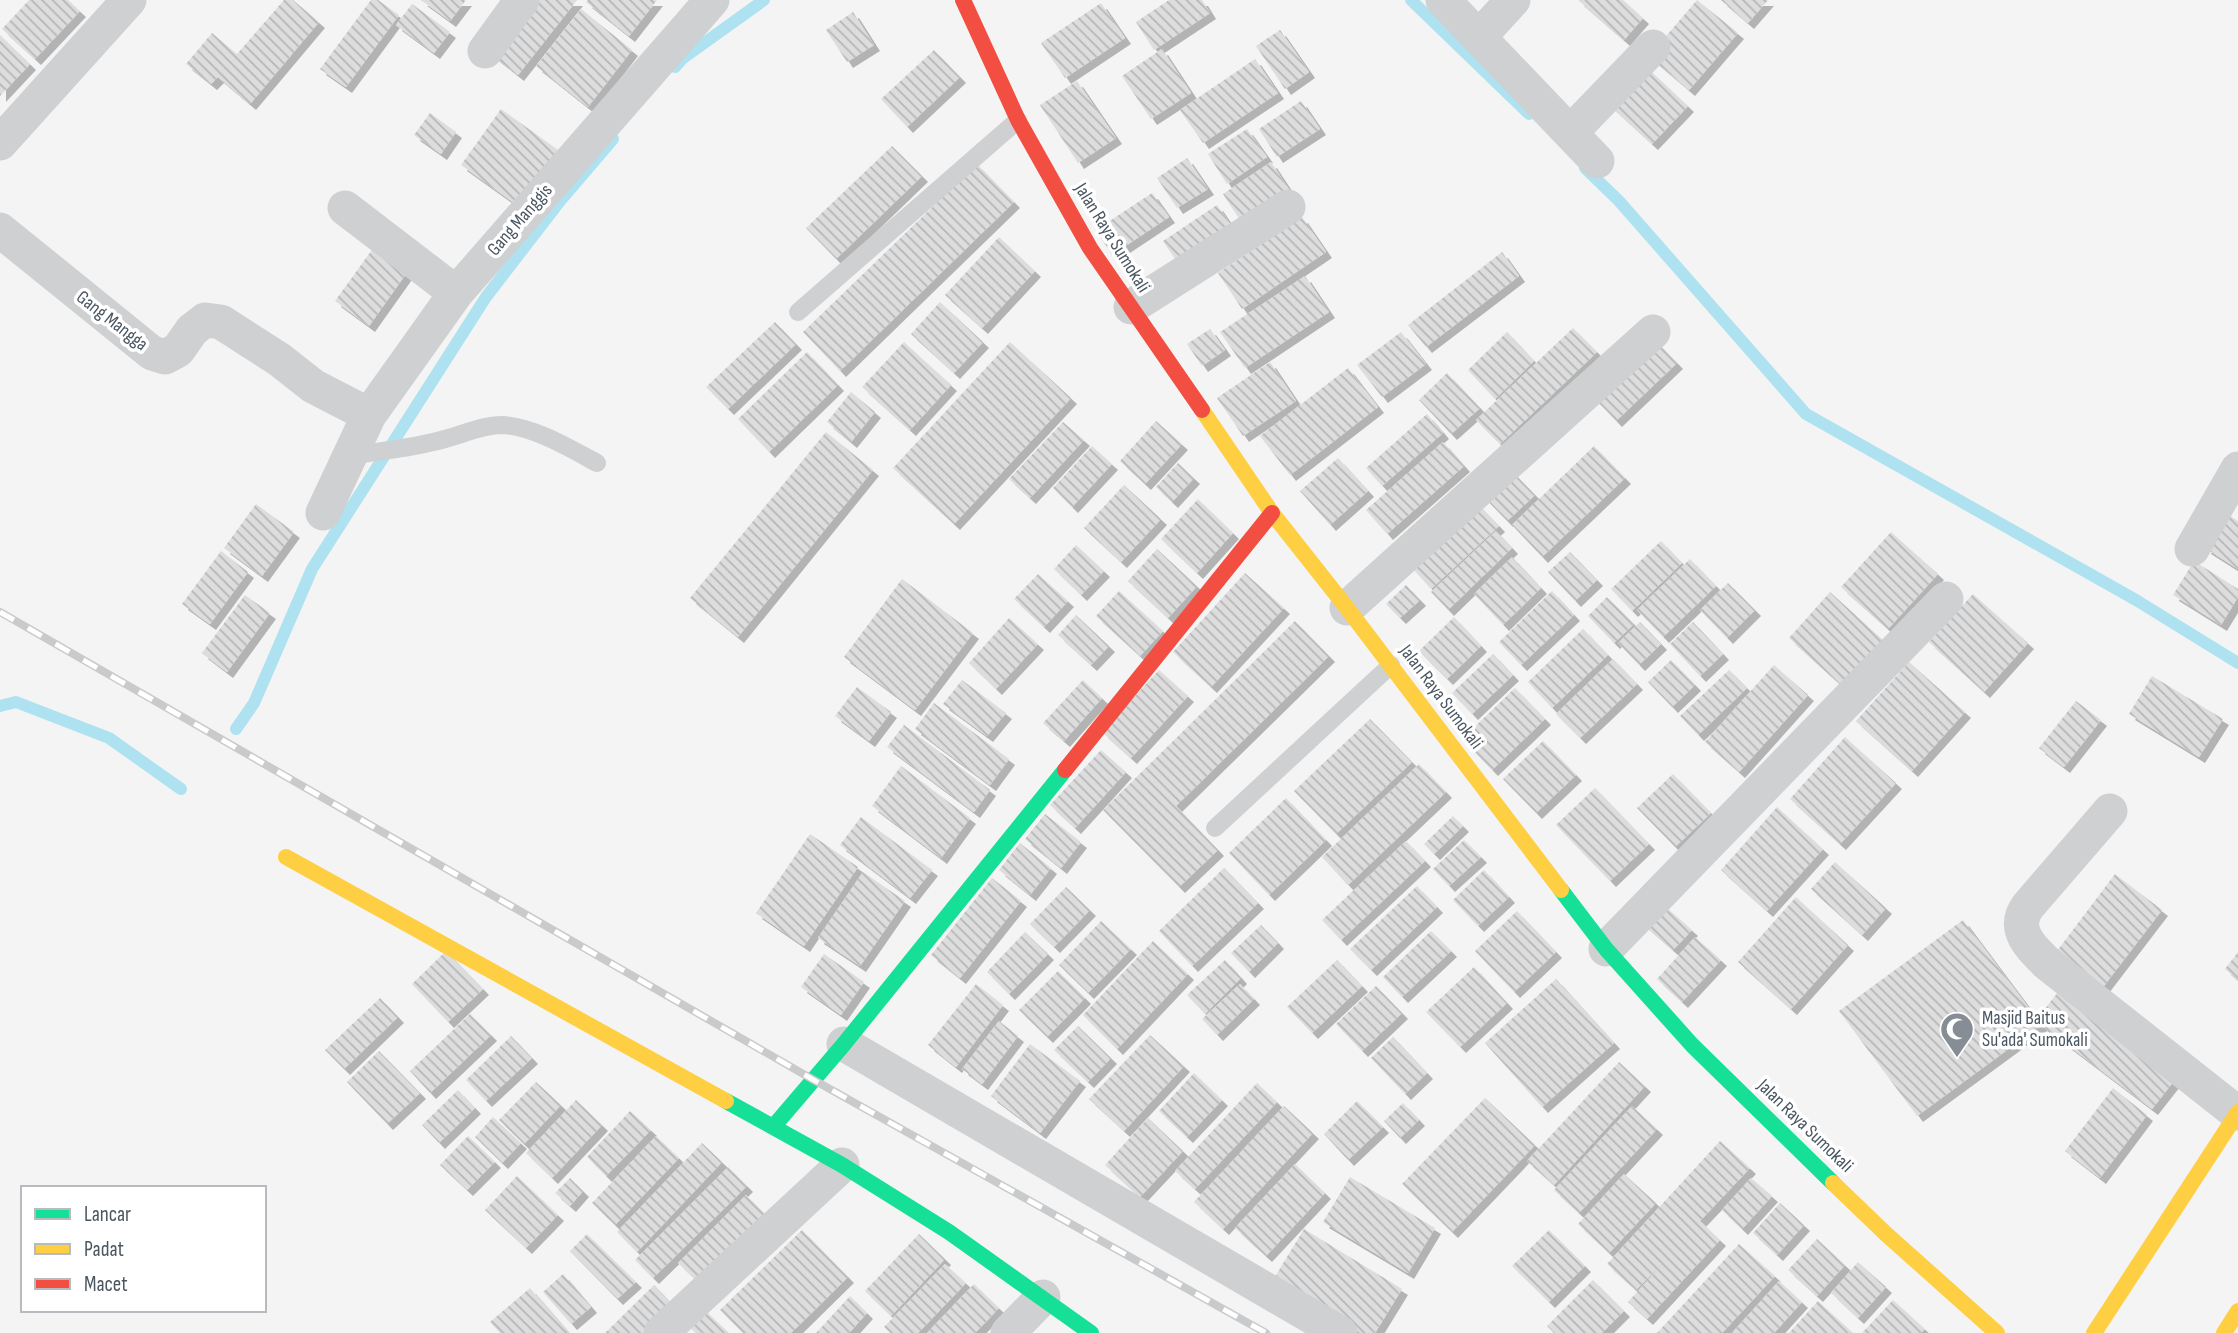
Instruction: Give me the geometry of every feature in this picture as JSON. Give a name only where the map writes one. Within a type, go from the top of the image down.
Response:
[{"type":"street","points":[[0,143],[129,0]]},
{"type":"street","points":[[485,51],[522,0]]},
{"type":"street","name":"Gang Manggis","points":[[323,513],[361,454],[369,415],[456,293],[712,0]]},
{"type":"street","name":"Jalan Raya Sumokali","points":[[963,0],[1018,120],[1090,248],[1272,513],[1606,949],[1692,1045],[1772,1125],[1886,1234],[1997,1333]]},
{"type":"street","points":[[1443,0],[1597,161]]},
{"type":"street","points":[[1479,37],[1513,0]]},
{"type":"street","points":[[1570,133],[1653,47]]},
{"type":"street","points":[[1131,307],[1288,207]]},
{"type":"street","points":[[345,208],[456,293]]},
{"type":"street","name":"Gang Mangga","points":[[0,230],[78,296],[152,353],[165,357],[178,351],[192,330],[205,320],[221,322],[281,360],[313,386],[369,415]]},
{"type":"street","points":[[1347,608],[1653,332]]},
{"type":"street","points":[[2192,549],[2238,469]]},
{"type":"street","points":[[774,1126],[844,1044],[1272,513]]},
{"type":"street","points":[[1606,949],[1946,598]]},
{"type":"street","points":[[2094,1333],[2238,1112],[2048,964],[2035,953],[2021,930],[2020,920],[2028,906],[2110,811]]},
{"type":"street","points":[[286,857],[842,1164],[949,1232],[1091,1333]]},
{"type":"street","points":[[844,1044],[1340,1333]]},
{"type":"street","points":[[661,1333],[842,1164]]},
{"type":"street","points":[[1008,1333],[1043,1297]]},
{"type":"street","points":[[2224,1333],[2238,1311]]},
{"type":"lane","points":[[798,312],[1018,120]]},
{"type":"lane","points":[[361,454],[443,440],[475,429],[503,425],[533,432],[597,463]]},
{"type":"lane","points":[[1215,828],[1391,665]]},
{"type":"building","points":[[29,0],[68,0],[80,11],[35,59],[2,29]]},
{"type":"building","points":[[284,0],[293,0],[319,22],[250,104],[218,77],[211,84],[186,64],[212,33],[237,54]]},
{"type":"building","points":[[371,0],[378,0],[399,15],[346,87],[320,69]]},
{"type":"building","points":[[421,0],[466,0],[450,21]]},
{"type":"building","points":[[531,0],[577,0],[518,75],[489,52]]},
{"type":"building","points":[[657,0],[629,36],[586,2]]},
{"type":"building","points":[[1169,0],[1202,0],[1210,13],[1154,50],[1136,22]]},
{"type":"building","points":[[1578,0],[1623,0],[1643,18],[1624,40]]},
{"type":"building","points":[[1697,0],[1738,33],[1689,90],[1649,56]]},
{"type":"building","points":[[1721,0],[1768,0],[1748,23]]},
{"type":"building","points":[[1101,3],[1125,38],[1065,78],[1041,43]]},
{"type":"building","points":[[412,4],[450,32],[434,53],[396,25]]},
{"type":"building","points":[[581,9],[632,50],[588,107],[536,66]]},
{"type":"building","points":[[853,12],[874,45],[847,62],[826,30]]},
{"type":"building","points":[[1280,30],[1309,72],[1285,89],[1256,46]]},
{"type":"building","points":[[0,35],[30,64],[0,96]]},
{"type":"building","points":[[1162,49],[1191,93],[1151,119],[1122,76]]},
{"type":"building","points":[[934,50],[960,77],[907,127],[881,99]]},
{"type":"building","points":[[1255,59],[1278,93],[1203,143],[1180,110]]},
{"type":"building","points":[[1640,61],[1688,106],[1652,144],[1604,100]]},
{"type":"building","points":[[1077,81],[1116,138],[1078,163],[1040,105]]},
{"type":"building","points":[[1301,101],[1320,129],[1277,157],[1259,129]]},
{"type":"building","points":[[501,109],[558,150],[517,205],[461,165]]},
{"type":"building","points":[[430,113],[456,132],[441,154],[414,135]]},
{"type":"building","points":[[1247,129],[1267,157],[1227,184],[1208,154]]},
{"type":"building","points":[[892,146],[922,176],[836,259],[806,228]]},
{"type":"building","points":[[1187,158],[1208,189],[1177,208],[1157,178]]},
{"type":"building","points":[[1271,162],[1290,191],[1242,223],[1223,194]]},
{"type":"building","points":[[977,164],[1014,202],[840,371],[803,332]]},
{"type":"building","points":[[1152,193],[1169,217],[1112,255],[1096,230]]},
{"type":"building","points":[[1217,205],[1235,231],[1181,268],[1163,241]]},
{"type":"building","points":[[1302,217],[1326,252],[1242,309],[1218,273]]},
{"type":"building","points":[[999,237],[1035,271],[982,328],[945,295]]},
{"type":"building","points":[[374,247],[408,271],[369,326],[335,301]]},
{"type":"building","points":[[1502,252],[1519,276],[1426,347],[1408,325]]},
{"type":"building","points":[[1305,276],[1329,312],[1245,368],[1220,332]]},
{"type":"building","points":[[940,302],[983,342],[954,373],[911,334]]},
{"type":"building","points":[[775,322],[796,344],[728,409],[706,387]]},
{"type":"building","points":[[1573,328],[1597,352],[1500,444],[1476,420]]},
{"type":"building","points":[[1210,329],[1225,350],[1202,366],[1187,344]]},
{"type":"building","points":[[1401,332],[1426,364],[1382,397],[1357,365]]},
{"type":"building","points":[[1507,332],[1534,361],[1495,399],[1468,370]]},
{"type":"building","points":[[1655,340],[1677,363],[1616,421],[1594,398]]},
{"type":"building","points":[[904,342],[951,385],[910,430],[862,387]]},
{"type":"building","points":[[1010,342],[1071,398],[954,524],[893,468]]},
{"type":"building","points":[[807,352],[838,385],[769,452],[738,419]]},
{"type":"building","points":[[1270,362],[1296,401],[1243,436],[1217,398]]},
{"type":"building","points":[[1348,368],[1378,407],[1290,475],[1260,436]]},
{"type":"building","points":[[1447,373],[1480,408],[1451,434],[1419,400]]},
{"type":"building","points":[[851,392],[875,412],[851,442],[827,422]]},
{"type":"building","points":[[1427,414],[1443,433],[1382,486],[1366,468]]},
{"type":"building","points":[[1156,421],[1182,444],[1145,484],[1120,461]]},
{"type":"building","points":[[1063,422],[1084,440],[1030,498],[1009,479]]},
{"type":"building","points":[[826,432],[873,470],[738,637],[690,598]]},
{"type":"building","points":[[1443,442],[1464,466],[1387,534],[1366,510]]},
{"type":"building","points":[[1092,446],[1112,464],[1072,507],[1053,488]]},
{"type":"building","points":[[1594,446],[1625,478],[1542,557],[1512,525]]},
{"type":"building","points":[[1338,458],[1368,491],[1330,525],[1300,491]]},
{"type":"building","points":[[1178,463],[1194,478],[1172,502],[1156,487]]},
{"type":"building","points":[[1508,467],[1535,495],[1507,521],[1480,493]]},
{"type":"building","points":[[1124,485],[1161,519],[1121,562],[1084,528]]},
{"type":"building","points":[[1472,498],[1499,526],[1431,589],[1405,560]]},
{"type":"building","points":[[1198,499],[1233,533],[1197,573],[1161,539]]},
{"type":"building","points":[[256,504],[294,532],[262,576],[224,548]]},
{"type":"building","points":[[2227,514],[2238,521],[2238,569],[2205,548]]},
{"type":"building","points":[[1496,531],[1512,548],[1448,610],[1431,592]]},
{"type":"building","points":[[1891,532],[1938,574],[1888,629],[1841,587]]},
{"type":"building","points":[[1661,541],[1682,563],[1632,611],[1611,589]]},
{"type":"building","points":[[1076,545],[1104,571],[1081,595],[1054,569]]},
{"type":"building","points":[[1157,549],[1197,586],[1168,618],[1128,581]]},
{"type":"building","points":[[221,551],[248,572],[210,624],[182,604]]},
{"type":"building","points":[[1570,552],[1597,580],[1575,601],[1548,572]]},
{"type":"building","points":[[1512,557],[1541,588],[1503,625],[1474,594]]},
{"type":"building","points":[[1690,559],[1716,586],[1663,637],[1637,610]]},
{"type":"building","points":[[2194,561],[2238,589],[2238,597],[2221,625],[2173,595]]},
{"type":"building","points":[[1245,573],[1284,608],[1211,687],[1173,652]]},
{"type":"building","points":[[1038,574],[1068,601],[1044,627],[1014,599]]},
{"type":"building","points":[[902,579],[973,633],[915,710],[844,657]]},
{"type":"building","points":[[1728,583],[1755,610],[1727,638],[1700,610]]},
{"type":"building","points":[[1406,585],[1420,600],[1400,618],[1386,604]]},
{"type":"building","points":[[1119,591],[1163,631],[1140,656],[1096,616]]},
{"type":"building","points":[[1552,591],[1574,615],[1521,665],[1499,642]]},
{"type":"building","points":[[1830,592],[1884,641],[1842,686],[1789,638]]},
{"type":"building","points":[[1973,594],[2028,643],[1984,692],[1929,642]]},
{"type":"building","points":[[245,595],[270,613],[227,672],[202,653]]},
{"type":"building","points":[[1607,597],[1634,624],[1614,643],[1588,616]]},
{"type":"building","points":[[1076,615],[1109,646],[1091,665],[1058,635]]},
{"type":"building","points":[[1454,617],[1481,646],[1447,679],[1419,651]]},
{"type":"building","points":[[1009,618],[1038,644],[996,689],[969,663]]},
{"type":"building","points":[[1295,621],[1329,656],[1176,806],[1218,850],[1179,887],[1103,810]]},
{"type":"building","points":[[1640,622],[1661,644],[1639,665],[1618,643]]},
{"type":"building","points":[[1693,622],[1723,654],[1700,676],[1670,644]]},
{"type":"building","points":[[1583,629],[1608,655],[1552,708],[1528,682]]},
{"type":"building","points":[[1493,654],[1513,675],[1472,714],[1452,693]]},
{"type":"building","points":[[1613,659],[1637,684],[1580,738],[1556,714]]},
{"type":"building","points":[[1671,660],[1695,685],[1672,707],[1648,682]]},
{"type":"building","points":[[1909,662],[1965,712],[1912,771],[1856,721]]},
{"type":"building","points":[[1774,665],[1808,695],[1739,772],[1705,742]]},
{"type":"building","points":[[1159,670],[1188,696],[1131,758],[1102,732]]},
{"type":"building","points":[[1729,670],[1747,688],[1698,735],[1680,716]]},
{"type":"building","points":[[2152,676],[2223,719],[2199,757],[2129,714]]},
{"type":"building","points":[[962,680],[1006,713],[987,736],[943,704]]},
{"type":"building","points":[[1083,680],[1102,698],[1064,741],[1043,723]]},
{"type":"building","points":[[857,687],[891,712],[869,741],[835,716]]},
{"type":"building","points":[[1515,688],[1545,719],[1492,770],[1462,739]]},
{"type":"building","points":[[2076,701],[2101,720],[2064,767],[2039,748]]},
{"type":"building","points":[[934,703],[1009,759],[990,785],[915,729]]},
{"type":"building","points":[[1370,719],[1412,762],[1336,834],[1294,791]]},
{"type":"building","points":[[904,725],[990,790],[974,812],[887,747]]},
{"type":"building","points":[[1845,737],[1896,783],[1840,844],[1790,799]]},
{"type":"building","points":[[1543,741],[1576,775],[1536,813],[1503,779]]},
{"type":"building","points":[[1101,750],[1126,772],[1075,828],[1050,805]]},
{"type":"building","points":[[1419,764],[1446,792],[1348,885],[1322,857]]},
{"type":"building","points":[[901,766],[970,818],[941,858],[872,806]]},
{"type":"building","points":[[1673,774],[1711,813],[1675,847],[1637,808]]},
{"type":"building","points":[[1595,788],[1649,844],[1610,881],[1556,825]]},
{"type":"building","points":[[1286,798],[1326,840],[1269,895],[1229,853]]},
{"type":"building","points":[[1777,807],[1823,849],[1767,911],[1721,870]]},
{"type":"building","points":[[1045,814],[1081,842],[1061,868],[1025,839]]},
{"type":"building","points":[[1453,816],[1463,826],[1434,854],[1424,844]]},
{"type":"building","points":[[861,817],[932,870],[910,898],[840,845]]},
{"type":"building","points":[[810,834],[858,867],[804,946],[756,913]]},
{"type":"building","points":[[1464,840],[1481,857],[1449,886],[1433,869]]},
{"type":"building","points":[[1406,841],[1425,861],[1341,940],[1322,920]]},
{"type":"building","points":[[1020,843],[1051,868],[1030,895],[999,870]]},
{"type":"building","points":[[1835,862],[1886,908],[1862,935],[1811,889]]},
{"type":"building","points":[[1224,868],[1258,903],[1192,966],[1159,931]]},
{"type":"building","points":[[1484,870],[1509,897],[1478,926],[1453,900]]},
{"type":"building","points":[[863,872],[905,901],[860,966],[818,938]]},
{"type":"building","points":[[2115,874],[2162,910],[2100,991],[2054,955]]},
{"type":"building","points":[[992,878],[1021,901],[960,978],[931,955]]},
{"type":"building","points":[[1417,886],[1437,907],[1371,970],[1350,949]]},
{"type":"building","points":[[1066,887],[1090,910],[1054,947],[1030,924]]},
{"type":"building","points":[[1796,897],[1848,945],[1791,1009],[1738,962]]},
{"type":"building","points":[[1658,900],[1692,930],[1673,950],[1640,921]]},
{"type":"building","points":[[1517,911],[1556,952],[1514,992],[1475,951]]},
{"type":"building","points":[[1963,920],[2037,1019],[2065,983],[2181,1072],[2152,1109],[2041,1025],[1917,1116],[1839,1011]]},
{"type":"building","points":[[1101,921],[1131,949],[1088,993],[1059,965]]},
{"type":"building","points":[[1261,925],[1278,943],[1249,972],[1231,953]]},
{"type":"building","points":[[1431,931],[1451,951],[1402,997],[1383,977]]},
{"type":"building","points":[[1025,932],[1048,954],[1009,994],[987,972]]},
{"type":"building","points":[[1695,937],[1721,960],[1682,1002],[1657,979]]},
{"type":"building","points":[[1153,941],[1188,974],[1117,1049],[1083,1015]]},
{"type":"building","points":[[446,951],[483,989],[448,1022],[412,984]]},
{"type":"building","points":[[2238,952],[2238,980],[2225,969]]},
{"type":"building","points":[[824,954],[864,982],[841,1015],[801,987]]},
{"type":"building","points":[[1225,960],[1241,978],[1205,1014],[1187,995]]},
{"type":"building","points":[[1337,960],[1362,986],[1312,1033],[1287,1007]]},
{"type":"building","points":[[1474,967],[1507,1003],[1460,1047],[1426,1012]]},
{"type":"building","points":[[1058,971],[1085,998],[1047,1037],[1019,1010]]},
{"type":"building","points":[[1556,979],[1614,1043],[1542,1107],[1485,1043]]},
{"type":"building","points":[[976,984],[1003,1005],[956,1067],[928,1045]]},
{"type":"building","points":[[1240,984],[1254,999],[1217,1035],[1202,1019]]},
{"type":"building","points":[[1376,986],[1402,1013],[1362,1051],[1336,1024]]},
{"type":"building","points":[[380,998],[398,1017],[344,1069],[325,1050]]},
{"type":"building","points":[[470,1014],[491,1035],[430,1093],[410,1071]]},
{"type":"building","points":[[999,1021],[1018,1036],[982,1084],[962,1069]]},
{"type":"building","points":[[1078,1026],[1111,1058],[1088,1082],[1054,1050]]},
{"type":"building","points":[[1150,1035],[1184,1066],[1124,1131],[1089,1099]]},
{"type":"building","points":[[511,1036],[532,1058],[486,1101],[466,1080]]},
{"type":"building","points":[[1393,1037],[1427,1073],[1405,1094],[1371,1058]]},
{"type":"building","points":[[1030,1044],[1080,1081],[1040,1133],[991,1096]]},
{"type":"building","points":[[379,1051],[420,1093],[387,1124],[347,1082]]},
{"type":"building","points":[[1619,1062],[1645,1086],[1554,1185],[1527,1161]]},
{"type":"building","points":[[1194,1073],[1222,1100],[1187,1137],[1159,1111]]},
{"type":"building","points":[[536,1082],[561,1105],[524,1144],[499,1120]]},
{"type":"building","points":[[1257,1083],[1277,1102],[1195,1189],[1175,1171]]},
{"type":"building","points":[[2113,1088],[2147,1115],[2100,1178],[2065,1151]]},
{"type":"building","points":[[458,1090],[475,1108],[439,1143],[422,1125]]},
{"type":"building","points":[[1485,1098],[1535,1145],[1452,1232],[1402,1184]]},
{"type":"building","points":[[576,1100],[602,1125],[552,1178],[526,1153]]},
{"type":"building","points":[[1357,1101],[1383,1127],[1348,1160],[1324,1134]]},
{"type":"building","points":[[1403,1103],[1419,1120],[1400,1138],[1384,1121]]},
{"type":"building","points":[[1284,1106],[1313,1133],[1223,1229],[1194,1202]]},
{"type":"building","points":[[1632,1106],[1657,1129],[1579,1213],[1554,1190]]},
{"type":"building","points":[[630,1111],[651,1130],[606,1176],[587,1157]]},
{"type":"building","points":[[493,1117],[521,1143],[502,1163],[475,1137]]},
{"type":"building","points":[[1148,1118],[1183,1151],[1140,1197],[1105,1165]]},
{"type":"building","points":[[468,1136],[495,1162],[467,1190],[440,1165]]},
{"type":"building","points":[[656,1136],[679,1158],[615,1225],[592,1203]]},
{"type":"building","points":[[1720,1141],[1750,1168],[1700,1221],[1720,1240],[1647,1319],[1628,1302],[1667,1259],[1636,1290],[1607,1264]]},
{"type":"building","points":[[702,1143],[722,1162],[637,1252],[617,1232]]},
{"type":"building","points":[[1295,1164],[1325,1193],[1266,1256],[1235,1228]]},
{"type":"building","points":[[728,1167],[747,1186],[653,1278],[635,1260]]},
{"type":"building","points":[[1624,1174],[1656,1203],[1609,1253],[1578,1224]]},
{"type":"building","points":[[517,1176],[558,1215],[526,1248],[485,1210]]},
{"type":"building","points":[[1350,1177],[1435,1228],[1408,1273],[1323,1222]]},
{"type":"building","points":[[570,1178],[583,1191],[570,1206],[555,1193]]},
{"type":"building","points":[[1751,1178],[1772,1196],[1742,1229],[1722,1210]]},
{"type":"building","points":[[746,1195],[768,1217],[701,1285],[678,1263]]},
{"type":"building","points":[[1780,1203],[1804,1225],[1777,1255],[1753,1233]]},
{"type":"building","points":[[1304,1229],[1402,1289],[1375,1333],[1361,1333],[1273,1280]]},
{"type":"building","points":[[802,1230],[848,1277],[791,1333],[743,1333],[720,1310]]},
{"type":"building","points":[[1549,1230],[1585,1266],[1549,1302],[1512,1266]]},
{"type":"building","points":[[587,1234],[636,1282],[617,1299],[570,1251]]},
{"type":"building","points":[[919,1234],[945,1259],[891,1316],[865,1291]]},
{"type":"building","points":[[1817,1239],[1845,1265],[1817,1296],[1788,1270]]},
{"type":"building","points":[[1739,1244],[1775,1276],[1722,1333],[1657,1333]]},
{"type":"building","points":[[1858,1262],[1886,1287],[1858,1318],[1831,1293]]},
{"type":"building","points":[[945,1264],[966,1283],[918,1333],[890,1333],[884,1327]]},
{"type":"building","points":[[563,1274],[591,1307],[571,1324],[543,1292]]},
{"type":"building","points":[[1593,1280],[1624,1311],[1602,1333],[1554,1333],[1547,1326]]},
{"type":"building","points":[[1779,1281],[1802,1302],[1774,1333],[1732,1333]]},
{"type":"building","points":[[974,1284],[999,1308],[975,1333],[927,1333]]},
{"type":"building","points":[[654,1285],[674,1306],[647,1333],[605,1333]]},
{"type":"building","points":[[530,1288],[569,1333],[500,1333],[490,1322]]},
{"type":"building","points":[[850,1296],[867,1313],[849,1333],[816,1333]]},
{"type":"building","points":[[1893,1300],[1925,1329],[1921,1333],[1862,1333]]},
{"type":"building","points":[[1818,1301],[1853,1333],[1789,1333]]},
{"type":"building","points":[[696,1302],[729,1333],[696,1333],[681,1318]]},
{"type":"waterway","points":[[675,67],[682,59],[764,0]]},
{"type":"waterway","points":[[1411,0],[1529,114]]},
{"type":"waterway","points":[[236,729],[254,703],[312,569],[486,297],[560,201],[613,139]]},
{"type":"waterway","points":[[1585,168],[1619,201],[1806,414],[2136,600],[2238,663]]},
{"type":"waterway","points":[[0,706],[16,702],[109,738],[181,789]]},
{"type":"railway","points":[[0,612],[812,1079],[1266,1333]]},
{"type":"traffic: fast","points":[[774,1126],[844,1044],[1065,770]]},
{"type":"traffic: fast","points":[[1561,890],[1606,949],[1692,1045],[1833,1183]]},
{"type":"traffic: fast","points":[[726,1101],[842,1165],[949,1232],[1091,1333]]},
{"type":"traffic: slow","points":[[1202,410],[1272,513],[1561,890]]},
{"type":"traffic: slow","points":[[286,857],[726,1101]]},
{"type":"traffic: slow","points":[[2094,1333],[2238,1112]]},
{"type":"traffic: slow","points":[[1833,1183],[1997,1333]]},
{"type":"traffic: slow","points":[[2224,1333],[2238,1311]]},
{"type":"traffic: jam","points":[[963,0],[1018,120],[1090,248],[1202,410]]},
{"type":"traffic: jam","points":[[1065,770],[1272,513]]},
{"type":"place","name":"Masjid Baitus Su'ada' Sumokali","points":[[1957,1059]]}]
